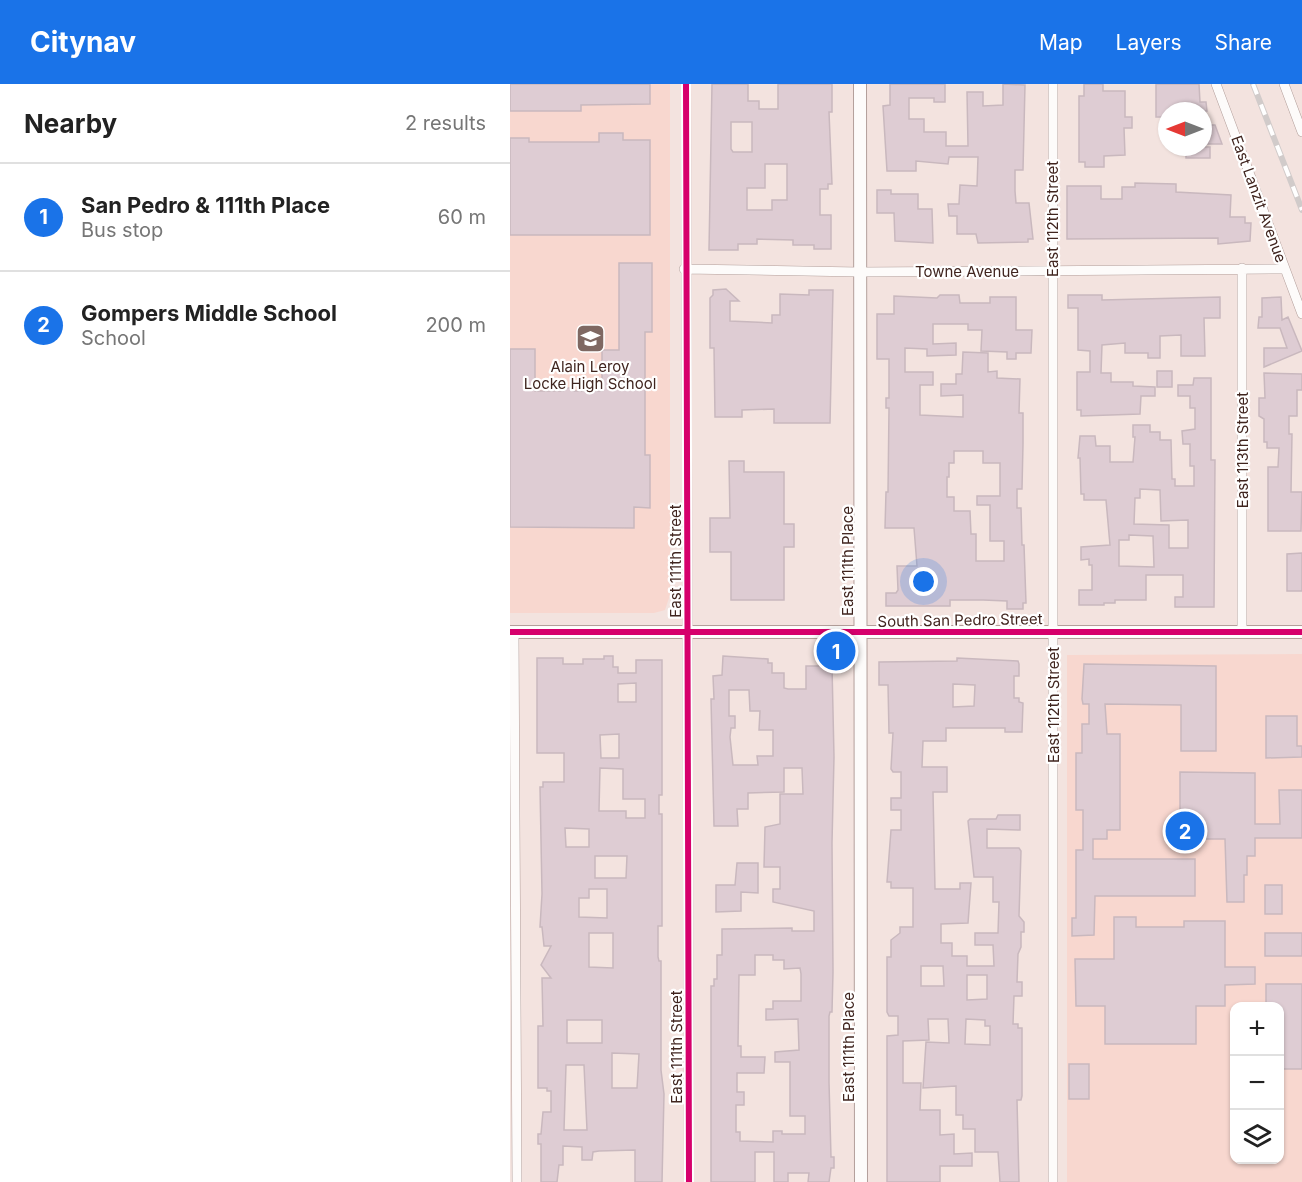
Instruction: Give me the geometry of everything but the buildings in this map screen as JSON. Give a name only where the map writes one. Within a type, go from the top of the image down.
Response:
[{"type":"street","name":"East 111th Street","points":[[686,84],[684,269],[689,1182]]},
{"type":"street","name":"East 111th Place","points":[[860,84],[861,1182]]},
{"type":"street","name":"East 112th Street","points":[[1053,84],[1051,271],[1053,1182]]},
{"type":"street","name":"East Lanzit Avenue","points":[[1216,84],[1302,314]]},
{"type":"street","points":[[1284,84],[1302,132]]},
{"type":"street","name":"East 113th Street","points":[[1242,268],[1242,633]]},
{"type":"street","name":"Towne Avenue","points":[[684,269],[859,272],[1285,268]]},
{"type":"street","points":[[512,632],[516,1182]]},
{"type":"street","name":"South San Pedro Street","points":[[512,632],[1302,632]]},
{"type":"shaded area","name":"Alain Leroy Locke High School","points":[[510,84],[670,84],[670,595],[665,610],[654,613],[510,613]]},
{"type":"shaded area","points":[[1302,654],[1302,1182],[1067,1182],[1067,655]]},
{"type":"railway","points":[[1253,84],[1302,210]]},
{"type":"cycle path","points":[[686,84],[689,1182]]},
{"type":"cycle path","points":[[510,632],[1302,632]]},
{"type":"place","name":"Alain Leroy Locke High School","points":[[590,339]]},
{"type":"place","name":"San Pedro & 111th Place","points":[[836,651]]},
{"type":"place","name":"Gompers Middle School","points":[[1185,831]]}]
